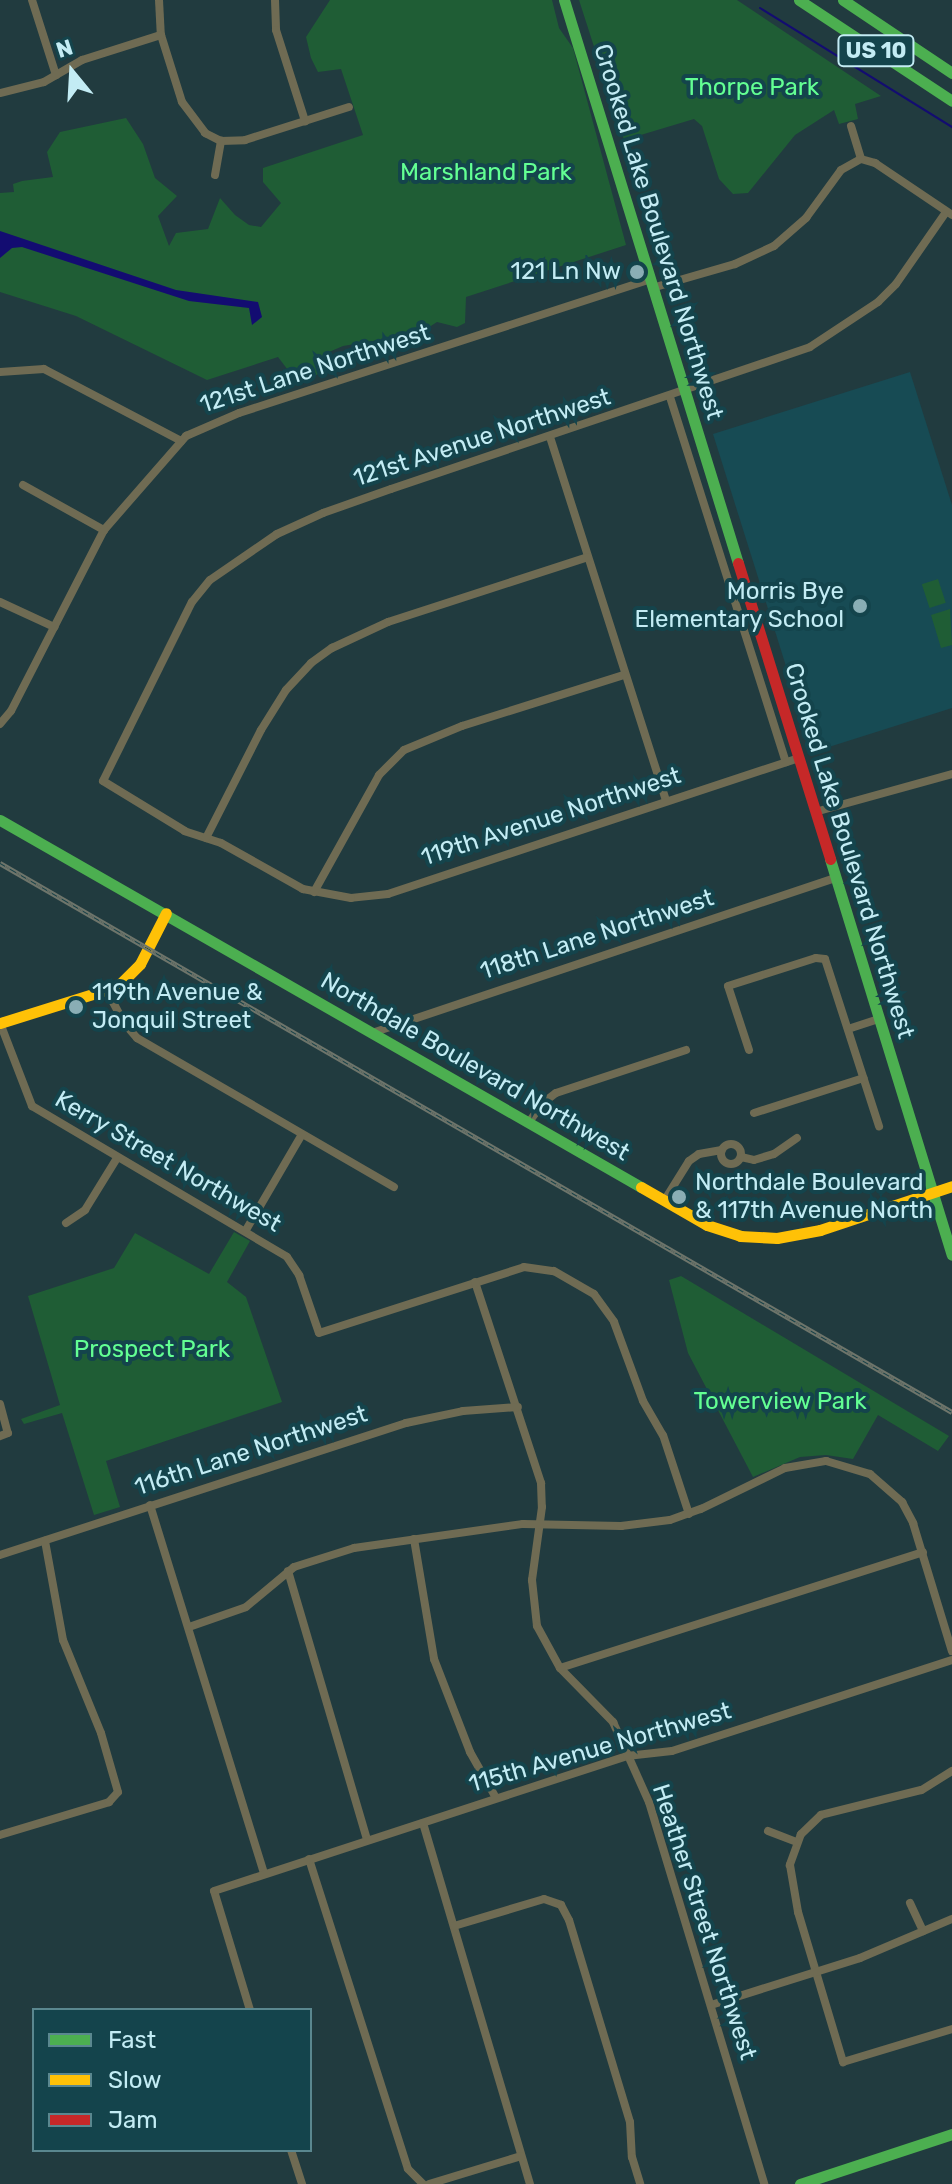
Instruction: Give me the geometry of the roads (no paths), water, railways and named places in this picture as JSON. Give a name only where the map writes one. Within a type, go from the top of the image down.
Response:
[{"type":"main road","name":"Crooked Lake Boulevard Northwest","points":[[564,0],[952,1255]]},
{"type":"main road","name":"US 10","points":[[799,0],[952,101]]},
{"type":"main road","name":"US 10","points":[[843,0],[952,73]]},
{"type":"main road","name":"Northdale Boulevard Northwest","points":[[0,820],[707,1225],[729,1232],[777,1238],[820,1230],[952,1186]]},
{"type":"main road","points":[[0,1023],[106,989],[131,966],[156,922],[166,913]]},
{"type":"main road","points":[[800,2184],[952,2134]]},
{"type":"street","points":[[32,0],[56,75]]},
{"type":"street","points":[[159,0],[161,35],[182,102],[195,124],[221,141],[245,140],[349,107]]},
{"type":"street","points":[[275,0],[276,30],[305,121]]},
{"type":"street","points":[[0,93],[56,75],[82,60],[161,35]]},
{"type":"street","points":[[851,126],[861,159],[875,163],[949,214]]},
{"type":"street","points":[[215,175],[221,141]]},
{"type":"street","name":"121st Lane Northwest","points":[[1,724],[104,530],[181,441],[196,430],[239,413],[651,284],[735,264],[774,246],[806,218],[841,170],[861,159]]},
{"type":"street","name":"121st Avenue Northwest","points":[[103,781],[192,602],[210,580],[277,534],[323,513],[786,358],[842,329],[896,284],[949,214]]},
{"type":"street","points":[[0,372],[44,369],[181,441]]},
{"type":"street","points":[[670,397],[786,762]]},
{"type":"street","points":[[550,437],[666,801]]},
{"type":"street","points":[[23,485],[104,530]]},
{"type":"street","points":[[206,838],[286,690],[322,655],[388,622],[588,557]]},
{"type":"street","points":[[0,602],[54,627]]},
{"type":"street","points":[[314,892],[379,775],[404,750],[450,730],[624,675]]},
{"type":"street","name":"119th Avenue Northwest","points":[[103,781],[185,831],[206,838],[314,892],[351,898],[388,894],[799,758]]},
{"type":"street","points":[[815,812],[952,774]]},
{"type":"street","name":"118th Lane Northwest","points":[[372,1033],[835,878]]},
{"type":"street","points":[[749,1050],[728,986],[816,958],[825,959],[879,1126]]},
{"type":"street","points":[[106,989],[124,1023],[137,1038],[394,1187]]},
{"type":"street","points":[[848,1029],[879,1019]]},
{"type":"street","name":"Kerry Street Northwest","points":[[0,1023],[32,1106],[246,1230],[294,1264],[319,1333],[475,1282]]},
{"type":"street","points":[[529,1122],[543,1103],[556,1093],[686,1050]]},
{"type":"street","points":[[754,1113],[864,1078]]},
{"type":"street","points":[[246,1230],[302,1134]]},
{"type":"street","points":[[741,1157],[754,1160],[774,1154],[797,1138]]},
{"type":"street","points":[[664,1201],[689,1161],[699,1154],[735,1144],[741,1149],[741,1157],[736,1163],[728,1163],[722,1158],[722,1150]]},
{"type":"street","points":[[66,1223],[85,1210],[117,1158]]},
{"type":"street","points":[[475,1282],[520,1268],[549,1269],[594,1294],[614,1322],[643,1401],[666,1443],[689,1514]]},
{"type":"street","name":"Heather Street Northwest","points":[[475,1282],[541,1483],[540,1523],[532,1580],[533,1611],[539,1633],[560,1668],[613,1722],[652,1809],[764,2184]]},
{"type":"street","points":[[0,1404],[4,1434]]},
{"type":"street","name":"116th Lane Northwest","points":[[0,1555],[406,1423],[463,1411],[518,1407]]},
{"type":"street","points":[[189,1627],[246,1607],[288,1571],[354,1548],[540,1523],[621,1526],[689,1514],[792,1465],[826,1461],[847,1464],[877,1478],[897,1495],[910,1516],[923,1552],[952,1651]]},
{"type":"street","points":[[150,1505],[264,1874]]},
{"type":"street","points":[[414,1539],[434,1659],[470,1752],[496,1798]]},
{"type":"street","points":[[0,1835],[116,1797],[118,1792],[101,1733],[63,1640],[45,1541]]},
{"type":"street","points":[[560,1668],[923,1552]]},
{"type":"street","points":[[288,1571],[367,1840]]},
{"type":"street","name":"115th Avenue Northwest","points":[[249,2008],[214,1891],[627,1756],[672,1751],[952,1660]]},
{"type":"street","points":[[952,1771],[921,1790],[821,1815],[797,1842],[790,1865],[791,1883],[843,2062],[952,2029]]},
{"type":"street","points":[[423,1823],[530,2184]]},
{"type":"street","points":[[768,1831],[797,1842]]},
{"type":"street","points":[[309,1859],[408,2169],[423,2183],[521,2156]]},
{"type":"street","points":[[454,1926],[544,1899],[557,1901],[569,1920],[630,2122],[632,2157],[640,2184]]},
{"type":"street","points":[[910,1903],[923,1931]]},
{"type":"street","points":[[711,2005],[816,1972],[952,1919]]},
{"type":"street","points":[[292,2152],[302,2184]]},
{"type":"waterway","points":[[760,8],[952,127]]},
{"type":"railway","points":[[0,863],[952,1412]]},
{"type":"place","name":"121 Ln Nw","points":[[637,272]]},
{"type":"place","name":"Morris Bye Elementary School","points":[[860,606]]},
{"type":"place","name":"119th Avenue & Jonquil Street","points":[[76,1007]]},
{"type":"place","name":"Northdale Boulevard & 117th Avenue North","points":[[679,1197]]},
{"type":"park label","name":"Thorpe Park","points":[[752,88]]},
{"type":"park label","name":"Marshland Park","points":[[486,173]]},
{"type":"park label","name":"Prospect Park","points":[[152,1350]]},
{"type":"park label","name":"Towerview Park","points":[[780,1402]]}]
